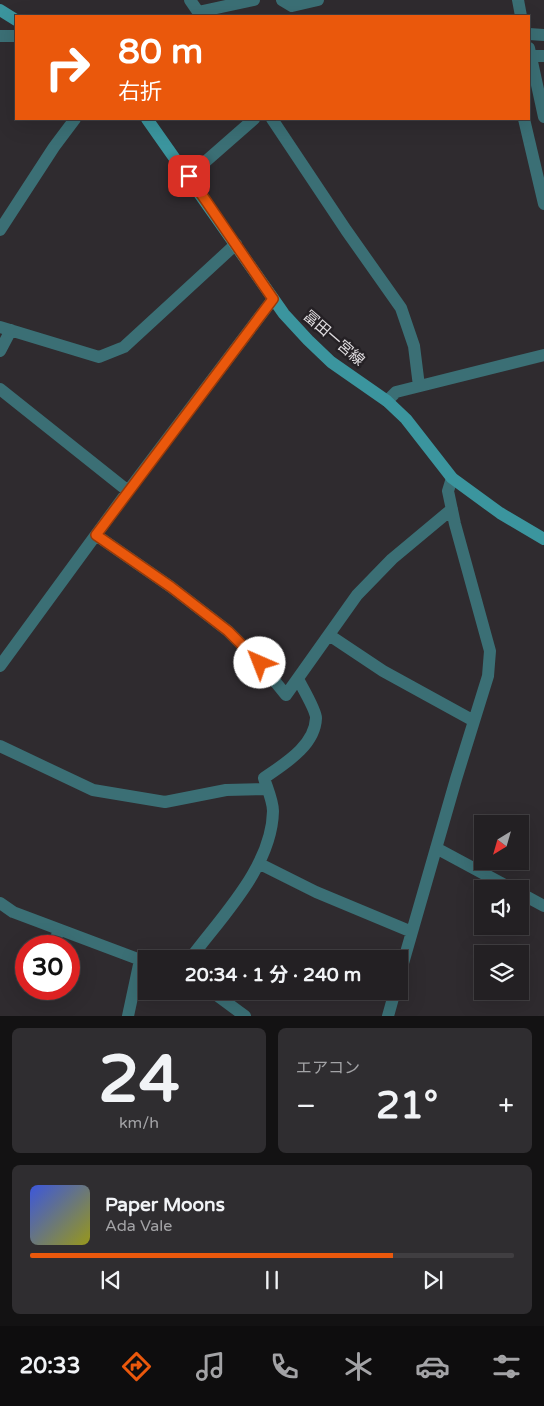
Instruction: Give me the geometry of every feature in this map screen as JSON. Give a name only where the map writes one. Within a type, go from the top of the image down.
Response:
[{"type":"main road","points":[[0,10],[15,19]]},
{"type":"main road","name":"冨田一宮線","points":[[148,120],[189,176],[284,314],[326,356],[387,401],[406,419],[452,478],[500,513],[544,539]]},
{"type":"street","points":[[190,0],[199,14],[254,0]]},
{"type":"street","points":[[282,0],[292,6],[318,0]]},
{"type":"street","points":[[518,0],[521,15]]},
{"type":"street","points":[[530,34],[544,35]]},
{"type":"street","points":[[0,36],[15,36]]},
{"type":"street","points":[[530,53],[544,56]]},
{"type":"street","points":[[530,57],[544,117]]},
{"type":"street","points":[[1,227],[74,120]]},
{"type":"street","points":[[189,176],[253,120]]},
{"type":"street","points":[[273,120],[401,308],[414,346],[419,386]]},
{"type":"street","points":[[524,120],[544,204]]},
{"type":"street","points":[[0,352],[6,329],[99,357],[124,347],[236,244]]},
{"type":"street","points":[[0,666],[128,491],[273,299]]},
{"type":"street","points":[[387,401],[396,392],[544,354]]},
{"type":"street","points":[[2,396],[128,491]]},
{"type":"street","points":[[407,950],[488,676],[490,651],[448,491],[452,478]]},
{"type":"street","points":[[96,535],[171,587],[228,631],[260,663],[286,694],[357,595],[392,559],[452,509]]},
{"type":"street","points":[[329,635],[383,671],[474,721]]},
{"type":"street","points":[[197,950],[260,864],[271,826],[273,809],[264,778],[291,759],[311,737],[316,716],[298,679]]},
{"type":"street","points":[[0,746],[93,790],[165,802],[226,790],[267,789]]},
{"type":"street","points":[[436,848],[495,880]]},
{"type":"street","points":[[260,864],[316,892],[412,932]]},
{"type":"street","points":[[529,898],[544,906]]},
{"type":"street","points":[[0,904],[13,912],[138,959]]},
{"type":"street","points":[[57,935],[59,930]]},
{"type":"street","points":[[128,1016],[138,979]]},
{"type":"street","points":[[223,1000],[245,1016]]},
{"type":"street","points":[[388,1016],[392,1000]]},
{"type":"route","points":[[189,176],[273,299],[96,535],[171,587],[228,631],[260,663]]}]
